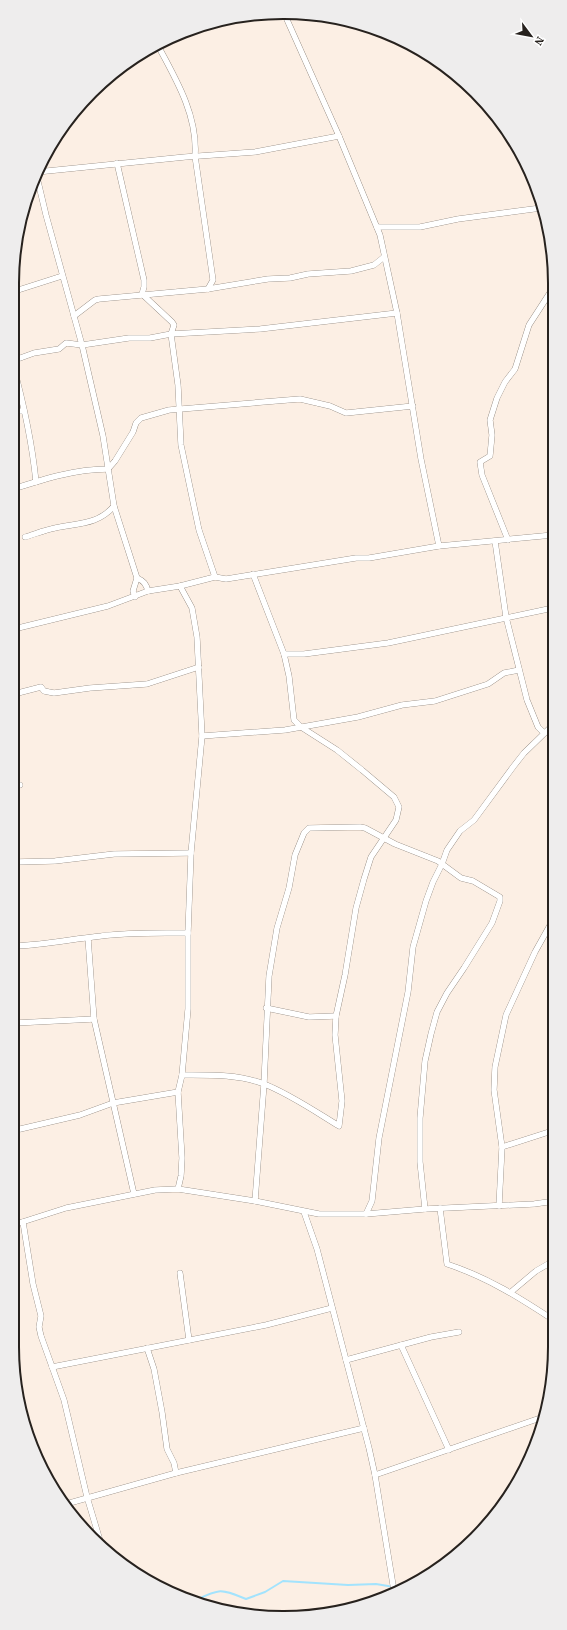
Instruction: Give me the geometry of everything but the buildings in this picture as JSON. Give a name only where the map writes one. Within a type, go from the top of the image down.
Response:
[{"type":"street","points":[[287,19],[339,136],[377,227],[397,313],[421,459],[439,546]]},
{"type":"street","points":[[160,50],[187,105],[196,142],[195,156],[213,280],[208,289]]},
{"type":"street","points":[[44,171],[117,163],[255,152],[339,136]]},
{"type":"street","points":[[117,163],[144,280],[142,294]]},
{"type":"street","points":[[39,182],[62,276],[82,345],[108,469],[114,506],[137,578],[133,591],[134,597]]},
{"type":"street","points":[[377,227],[420,227],[458,219],[537,209]]},
{"type":"street","points":[[74,316],[95,300],[99,299],[208,289],[268,279],[351,271],[374,265],[384,257]]},
{"type":"street","points":[[19,290],[62,276]]},
{"type":"street","points":[[142,294],[174,325],[172,334],[178,386],[181,445],[199,530],[215,577]]},
{"type":"street","points":[[508,540],[482,475],[480,462],[490,456],[492,435],[490,420],[497,398],[505,382],[515,369],[529,325],[548,296]]},
{"type":"street","points":[[19,358],[34,353],[59,349],[66,343],[82,345],[129,338],[150,338],[172,334],[260,329],[397,313]]},
{"type":"street","points":[[19,387],[33,451],[36,482]]},
{"type":"street","points":[[19,486],[51,477],[95,469],[108,469],[115,461],[136,423],[141,418],[179,408],[209,408],[300,399],[330,406],[346,413],[413,406]]},
{"type":"street","points":[[19,411],[24,411]]},
{"type":"street","points":[[25,537],[55,528],[82,524],[101,518],[114,506]]},
{"type":"street","points":[[19,628],[108,606],[148,591],[180,586],[215,577],[226,579],[439,546],[548,536]]},
{"type":"street","points":[[494,541],[506,617],[519,670],[527,700],[538,727],[544,733]]},
{"type":"street","points":[[182,1075],[210,1074],[264,1084],[338,1126],[342,1109],[335,1035],[336,1016],[345,976],[356,908],[371,857],[396,820],[399,807],[394,796],[337,750],[300,727],[294,720],[292,714],[292,695],[284,654],[253,574]]},
{"type":"street","points":[[137,578],[145,583],[148,591]]},
{"type":"street","points":[[178,1189],[181,1176],[182,1158],[178,1092],[182,1075],[188,1009],[188,933],[191,853],[202,736],[197,637],[192,608],[180,586]]},
{"type":"street","points":[[284,654],[304,654],[388,643],[548,609]]},
{"type":"street","points":[[19,693],[41,687],[44,691],[54,693],[90,688],[148,684],[199,667]]},
{"type":"street","points":[[202,736],[285,730],[358,717],[402,705],[435,701],[488,684],[504,673],[519,670]]},
{"type":"street","points":[[366,1214],[372,1201],[380,1138],[408,992],[413,947],[431,888],[447,850],[460,831],[474,820],[509,771],[548,729]]},
{"type":"street","points":[[255,1201],[264,1084],[266,1008],[269,976],[277,928],[289,888],[295,855],[304,833],[309,828],[360,827],[442,864],[461,878],[473,881],[500,897],[492,923],[447,993],[438,1012],[431,1034],[425,1061],[420,1118],[420,1162],[425,1209]]},
{"type":"street","points":[[19,862],[55,861],[114,854],[191,853]]},
{"type":"street","points":[[499,1206],[502,1147],[494,1090],[495,1067],[506,1015],[529,965],[548,929]]},
{"type":"street","points":[[19,946],[152,933],[188,933]]},
{"type":"street","points":[[88,938],[94,1019],[134,1194]]},
{"type":"street","points":[[266,1008],[309,1017],[336,1016]]},
{"type":"street","points":[[19,1023],[94,1019]]},
{"type":"street","points":[[19,1129],[80,1115],[113,1103],[178,1092]]},
{"type":"street","points":[[502,1147],[548,1132]]},
{"type":"street","points":[[19,1223],[66,1208],[155,1190],[178,1189],[255,1201],[319,1214],[366,1214],[548,1202]]},
{"type":"street","points":[[440,1208],[447,1264],[469,1271],[511,1292],[548,1316]]},
{"type":"street","points":[[304,1212],[317,1249],[364,1428],[375,1475],[394,1587]]},
{"type":"street","points":[[23,1222],[33,1284],[41,1316],[39,1327],[64,1400],[87,1497],[99,1536]]},
{"type":"street","points":[[511,1292],[536,1271],[548,1264]]},
{"type":"street","points":[[180,1273],[189,1340]]},
{"type":"street","points":[[52,1367],[272,1323],[332,1308]]},
{"type":"street","points":[[346,1360],[431,1337],[459,1332]]},
{"type":"street","points":[[401,1345],[450,1450]]},
{"type":"street","points":[[147,1348],[154,1369],[167,1449],[174,1463],[176,1473]]},
{"type":"street","points":[[375,1475],[538,1419]]},
{"type":"street","points":[[70,1503],[176,1473],[364,1428]]},
{"type":"waterway","points":[[201,1598],[211,1593],[221,1591],[246,1599],[265,1592],[283,1581],[348,1585],[376,1584],[394,1587]]}]
